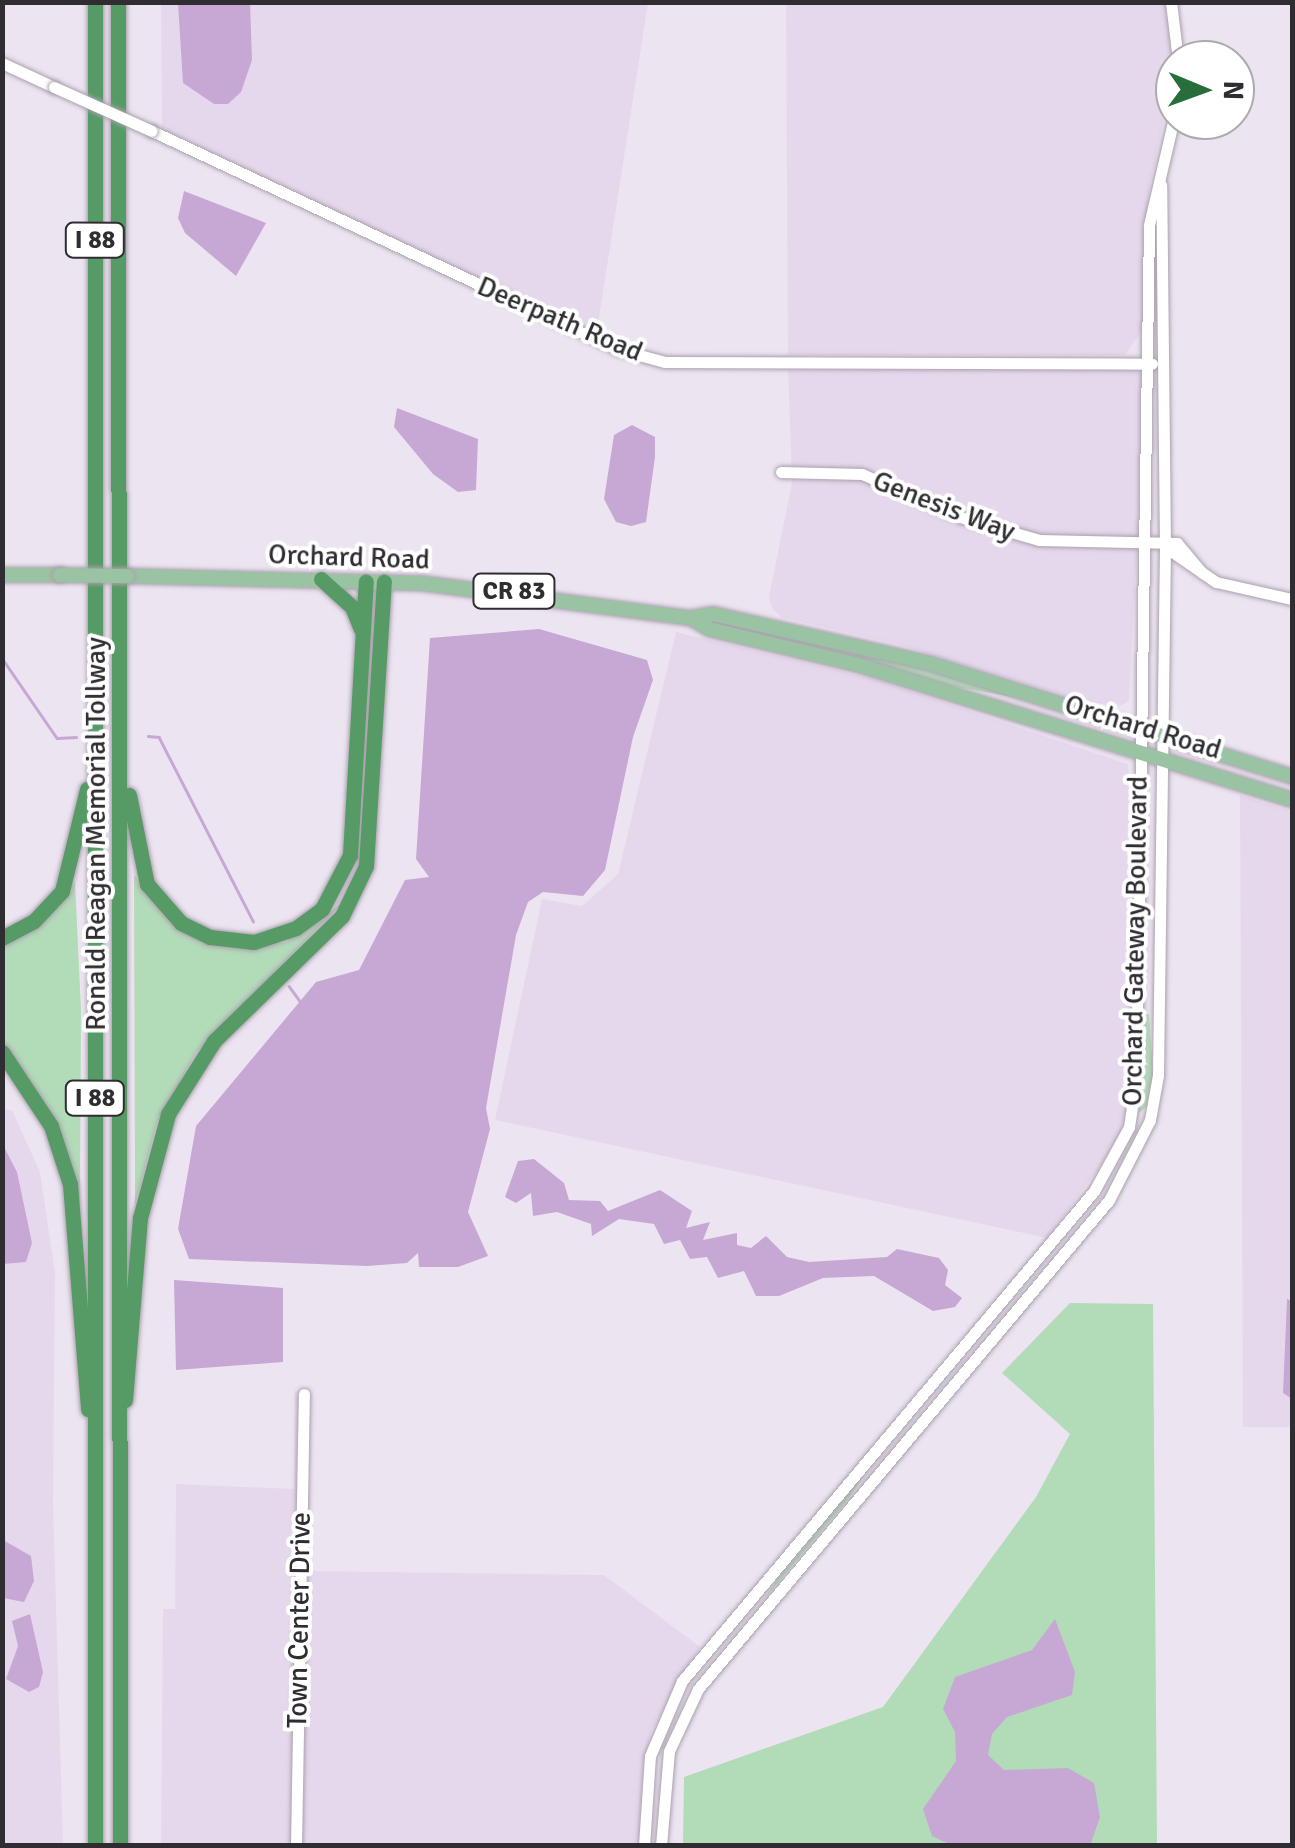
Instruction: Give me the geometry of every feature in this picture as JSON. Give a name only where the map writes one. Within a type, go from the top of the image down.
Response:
[{"type":"highway","name":"Ronald Reagan Memorial Tollway","points":[[94,1846],[95,2]]},
{"type":"highway","name":"Ronald Reagan Memorial Tollway","points":[[118,2],[120,1846]]},
{"type":"highway","points":[[321,579],[352,607],[363,636]]},
{"type":"highway","points":[[121,737],[140,865],[158,900],[181,923],[210,937],[254,942],[282,935],[322,908],[350,856],[366,581]]},
{"type":"highway","points":[[120,1413],[131,1383],[144,1191],[168,1114],[214,1040],[342,916],[366,866],[384,582]]},
{"type":"highway","points":[[2,938],[46,911],[69,876],[94,750]]},
{"type":"highway","points":[[2,1052],[50,1126],[70,1184],[80,1254],[83,1384],[94,1445]]},
{"type":"main road","name":"Orchard Road","points":[[2,575],[366,581],[545,595],[692,618],[713,614],[911,658],[1292,777]]},
{"type":"main road","name":"Orchard Road","points":[[692,618],[709,629],[859,665],[1292,800]]},
{"type":"street","points":[[1171,2],[1177,40]]},
{"type":"street","name":"Deerpath Road","points":[[2,63],[616,350],[665,362],[1164,364]]},
{"type":"street","name":"Orchard Gateway Boulevard","points":[[644,1846],[650,1756],[682,1681],[1120,1151],[1136,1080],[1149,225],[1168,140]]},
{"type":"street","name":"Orchard Gateway Boulevard","points":[[661,1846],[665,1768],[698,1689],[1109,1200],[1136,1158],[1158,1076],[1166,548],[1161,170]]},
{"type":"street","name":"Genesis Way","points":[[781,472],[862,474],[960,517],[1039,540],[1166,548]]},
{"type":"street","points":[[1166,548],[1202,573],[1292,600]]},
{"type":"street","name":"Town Center Drive","points":[[296,1846],[304,1394]]},
{"type":"shaded area","points":[[161,3],[648,3],[596,337],[162,129]]},
{"type":"shaded area","points":[[178,3],[250,3],[252,60],[241,92],[228,104],[214,104],[183,83]]},
{"type":"shaded area","points":[[786,3],[1166,3],[1170,40],[1155,40],[1155,140],[1159,140],[1149,189],[1145,326],[1125,355],[788,355]]},
{"type":"shaded area","points":[[184,191],[266,223],[236,276],[185,233],[178,218]]},
{"type":"shaded area","points":[[1146,367],[1129,701],[1120,706],[1083,701],[901,645],[781,617],[772,608],[769,597],[792,483],[788,368]]},
{"type":"shaded area","points":[[397,408],[478,439],[476,490],[458,492],[433,474],[394,427]]},
{"type":"shaded area","points":[[632,425],[655,437],[655,457],[646,522],[631,526],[616,522],[604,499],[614,435]]},
{"type":"shaded area","points":[[539,629],[647,660],[653,680],[633,737],[605,870],[583,896],[543,892],[528,902],[516,935],[486,1108],[490,1129],[468,1212],[488,1256],[458,1267],[419,1267],[418,1253],[407,1263],[367,1266],[189,1259],[178,1229],[196,1126],[316,982],[359,970],[405,880],[429,877],[416,859],[430,638]]},
{"type":"shaded area","points":[[676,632],[873,679],[1128,764],[1134,831],[1131,1093],[1118,1142],[1047,1238],[495,1120],[542,899],[582,906],[618,874]]},
{"type":"shaded area","points":[[1240,795],[1292,812],[1292,1427],[1243,1427]]},
{"type":"shaded area","points":[[2,1110],[12,1110],[40,1172],[55,1273],[53,1501],[63,1845],[3,1846]]},
{"type":"shaded area","points":[[2,1143],[17,1172],[32,1243],[26,1262],[3,1264]]},
{"type":"shaded area","points":[[534,1159],[564,1183],[569,1200],[600,1201],[608,1211],[660,1190],[692,1211],[686,1228],[710,1222],[703,1240],[737,1233],[737,1245],[751,1248],[766,1236],[787,1257],[809,1262],[887,1257],[897,1249],[939,1258],[948,1270],[945,1285],[962,1298],[955,1307],[933,1311],[874,1276],[823,1278],[779,1296],[756,1296],[744,1271],[718,1278],[707,1257],[690,1259],[680,1240],[664,1244],[654,1224],[619,1219],[592,1236],[591,1224],[557,1212],[533,1216],[531,1193],[516,1203],[505,1197],[518,1161]]},
{"type":"shaded area","points":[[174,1280],[283,1288],[283,1362],[176,1370]]},
{"type":"shaded area","points":[[1287,1299],[1292,1301],[1292,1399],[1283,1393]]},
{"type":"shaded area","points":[[295,1391],[310,1392],[308,1571],[604,1575],[700,1647],[650,1733],[638,1845],[161,1846],[163,1609],[175,1609],[176,1484],[294,1489]]},
{"type":"shaded area","points":[[3,1540],[31,1556],[34,1581],[24,1602],[3,1598]]},
{"type":"shaded area","points":[[30,1614],[43,1672],[39,1687],[29,1692],[6,1679],[18,1646],[12,1621]]},
{"type":"shaded area","points":[[1055,1619],[1075,1672],[1072,1695],[1007,1717],[992,1734],[988,1755],[1004,1770],[1068,1768],[1094,1783],[1100,1817],[1091,1843],[953,1846],[932,1836],[923,1809],[956,1761],[955,1732],[943,1709],[955,1677],[1032,1650]]},
{"type":"green space","points":[[706,618],[929,668],[1023,699],[939,684],[705,623]]},
{"type":"green space","points":[[134,875],[177,928],[233,948],[286,942],[342,903],[196,1053],[157,1122],[135,1205]]},
{"type":"green space","points":[[75,882],[81,1010],[80,1204],[60,1131],[3,1042],[2,945],[42,923]]},
{"type":"green space","points":[[1142,1014],[1149,1014],[1153,1074],[1147,1106],[1139,1113]]},
{"type":"green space","points":[[1070,1303],[1153,1304],[1157,1845],[683,1846],[684,1777],[883,1707],[1036,1497],[1070,1434],[1002,1373]]},
{"type":"green space","points":[[875,1457],[850,1497],[765,1598],[791,1557]]},
{"type":"waterway","points":[[2,658],[57,738],[76,737]]},
{"type":"waterway","points":[[148,736],[159,737],[253,921]]},
{"type":"waterway","points":[[289,986],[300,1001]]}]
